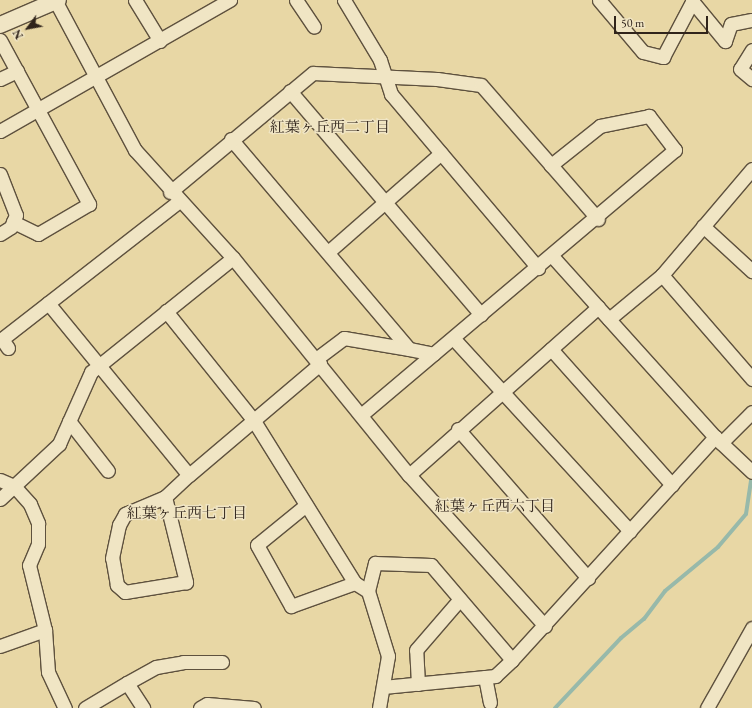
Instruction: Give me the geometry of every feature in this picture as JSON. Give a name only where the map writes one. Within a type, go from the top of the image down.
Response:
[{"type":"street","points":[[0,25],[56,0],[135,150],[175,196],[233,258],[409,475],[545,626]]},
{"type":"street","points":[[135,0],[160,41]]},
{"type":"street","points":[[296,0],[314,27]]},
{"type":"street","points":[[344,0],[387,78],[391,94],[538,268]]},
{"type":"street","points":[[599,0],[643,52],[664,57],[692,0],[725,41],[731,24],[752,20]]},
{"type":"street","points":[[0,131],[160,41],[222,2]]},
{"type":"street","points":[[0,40],[90,204],[38,234],[13,222]]},
{"type":"street","points":[[752,50],[740,70],[752,79]]},
{"type":"street","points":[[0,79],[17,71]]},
{"type":"street","points":[[8,348],[2,339],[48,303],[175,196],[231,138],[313,72],[387,78],[437,79],[481,85],[598,219]]},
{"type":"street","points":[[290,91],[481,315]]},
{"type":"street","points":[[361,414],[598,219],[675,150],[649,116],[600,126],[551,165]]},
{"type":"street","points":[[231,138],[409,349]]},
{"type":"street","points":[[328,252],[386,203],[441,153]]},
{"type":"street","points":[[609,319],[662,274],[751,171]]},
{"type":"street","points":[[0,174],[16,215],[13,222],[0,234]]},
{"type":"street","points":[[703,226],[752,271]]},
{"type":"street","points":[[552,256],[718,440],[752,472]]},
{"type":"street","points":[[0,499],[59,444],[91,372],[233,258]]},
{"type":"street","points":[[662,274],[752,379]]},
{"type":"street","points":[[48,303],[189,475]]},
{"type":"street","points":[[409,475],[458,429],[502,390],[551,350],[598,307]]},
{"type":"street","points":[[166,311],[254,421],[355,583],[368,591]]},
{"type":"street","points":[[165,497],[186,582],[125,592],[117,585],[112,558],[119,525],[125,514],[165,497],[254,421],[344,338],[434,354]]},
{"type":"street","points":[[454,338],[630,530]]},
{"type":"street","points":[[551,350],[672,485]]},
{"type":"street","points":[[383,686],[495,676],[545,626],[672,485],[718,440],[752,412]]},
{"type":"street","points":[[69,421],[108,471]]},
{"type":"street","points":[[458,429],[588,578]]},
{"type":"street","points":[[0,480],[14,486],[30,504],[38,523],[38,544],[29,565],[45,630],[48,672],[65,708]]},
{"type":"street","points":[[306,505],[257,545],[291,606],[355,583]]},
{"type":"street","points":[[379,708],[388,656],[368,591],[375,564],[431,564],[512,660]]},
{"type":"street","points":[[418,684],[416,650],[460,599]]},
{"type":"street","points":[[707,708],[752,628]]},
{"type":"street","points":[[0,646],[45,630]]},
{"type":"street","points":[[85,708],[156,667],[183,662],[222,662]]},
{"type":"street","points":[[485,677],[490,703]]},
{"type":"street","points":[[127,683],[143,708]]},
{"type":"street","points":[[200,708],[207,704],[254,708]]},
{"type":"waterway","points":[[555,708],[621,638],[644,619],[665,591],[718,547],[746,514],[752,474]]},
{"type":"district","name":"紅葉ヶ丘西二丁目","points":[[330,127]]},
{"type":"district","name":"紅葉ヶ丘西六丁目","points":[[495,506]]},
{"type":"district","name":"紅葉ヶ丘西七丁目","points":[[187,513]]}]
